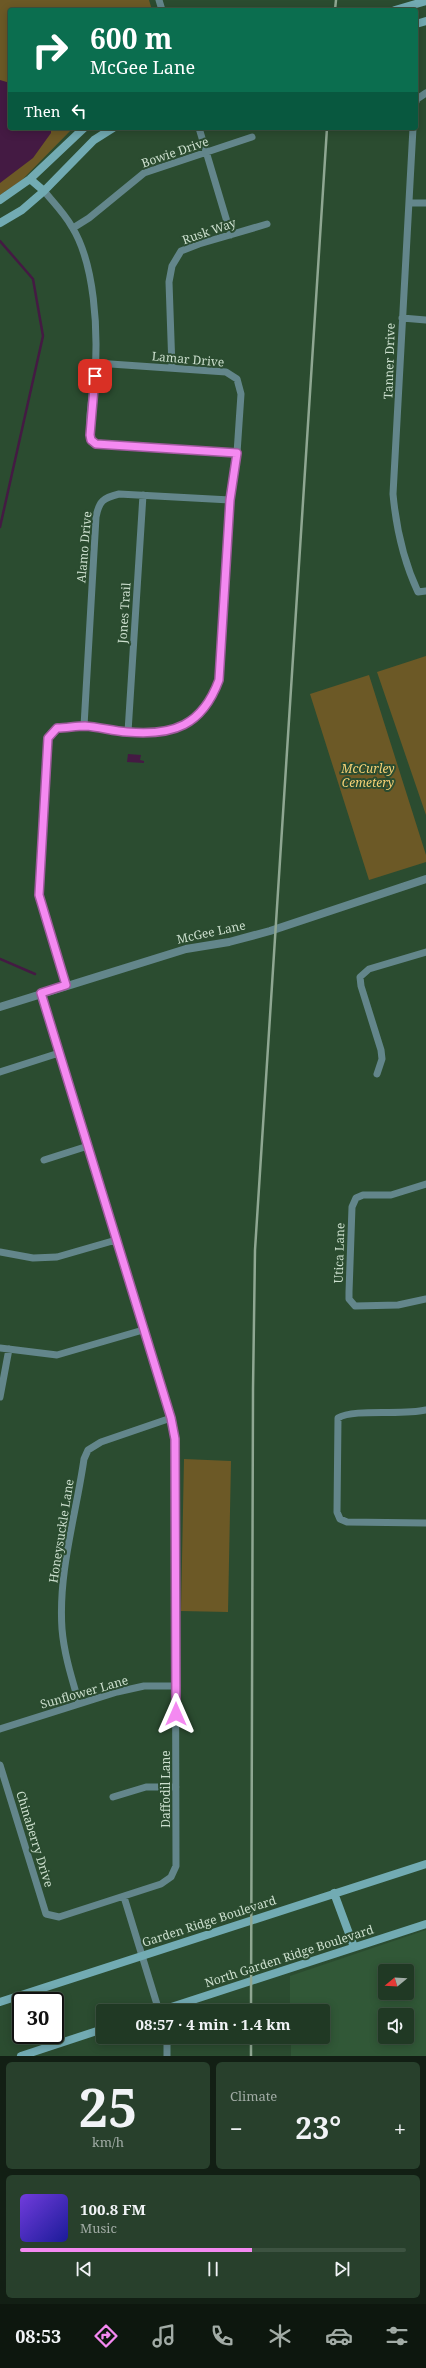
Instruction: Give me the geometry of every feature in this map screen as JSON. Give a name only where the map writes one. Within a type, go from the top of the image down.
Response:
[{"type":"main road","points":[[401,8],[426,0]]},
{"type":"main road","points":[[0,200],[30,179],[82,130]]},
{"type":"main road","points":[[0,223],[22,210],[44,191],[94,140],[110,130]]},
{"type":"main road","points":[[30,179],[44,191]]},
{"type":"main road","name":"Garden Ridge Boulevard","points":[[0,2002],[426,1864]]},
{"type":"main road","points":[[334,1893],[354,1947]]},
{"type":"main road","name":"North Garden Ridge Boulevard","points":[[180,2004],[426,1924]]},
{"type":"main road","points":[[21,2056],[96,2031]]},
{"type":"street","points":[[418,99],[426,93]]},
{"type":"street","points":[[200,130],[231,235]]},
{"type":"street","name":"Tanner Drive","points":[[413,130],[393,494],[396,519],[410,577],[418,592],[426,591]]},
{"type":"street","name":"Bowie Drive","points":[[73,228],[89,218],[144,173],[252,137]]},
{"type":"street","points":[[44,191],[73,228],[87,268],[94,302],[96,363],[91,440],[96,444],[237,453]]},
{"type":"street","points":[[409,203],[426,203]]},
{"type":"street","name":"Rusk Way","points":[[172,368],[169,282],[172,266],[181,252],[267,224]]},
{"type":"street","points":[[402,318],[426,320]]},
{"type":"street","name":"Lamar Drive","points":[[66,985],[39,895],[48,738],[57,728],[84,726],[128,732],[175,730],[187,724],[213,699],[219,680],[230,500],[237,453],[241,394],[237,379],[226,372],[96,363]]},
{"type":"street","name":"Alamo Drive","points":[[84,726],[96,517],[99,504],[108,497],[119,494],[230,500]]},
{"type":"street","name":"Jones Trail","points":[[128,732],[143,495]]},
{"type":"street","name":"McGee Lane","points":[[0,1007],[66,985],[186,949],[229,942],[270,931],[426,880]]},
{"type":"street","points":[[377,1074],[382,1059],[381,1050],[361,986],[360,977],[369,969],[426,952]]},
{"type":"street","name":"Daffodil Lane","points":[[41,993],[171,1418],[176,1452],[176,1866],[168,1880],[161,1884],[59,1917],[52,1917]]},
{"type":"street","points":[[0,1072],[59,1053]]},
{"type":"street","points":[[44,1160],[88,1146]]},
{"type":"street","name":"Utica Lane","points":[[426,1184],[391,1195],[363,1195],[356,1198],[352,1206],[349,1299],[355,1306],[398,1305],[426,1299]]},
{"type":"street","points":[[0,1252],[33,1258],[56,1257],[116,1240]]},
{"type":"street","points":[[0,1348],[58,1355],[143,1330]]},
{"type":"street","points":[[0,1397],[9,1349]]},
{"type":"street","points":[[426,1410],[401,1414],[350,1414],[338,1418],[337,1512],[340,1519],[347,1522],[426,1523]]},
{"type":"street","name":"Honeysuckle Lane","points":[[79,1703],[64,1648],[62,1612],[66,1562],[84,1460],[88,1450],[101,1442],[171,1418]]},
{"type":"street","name":"Sunflower Lane","points":[[0,1729],[79,1703],[144,1686],[176,1686]]},
{"type":"street","name":"Chinaberry Drive","points":[[0,1765],[46,1914],[52,1917]]},
{"type":"street","points":[[113,1797],[146,1787],[176,1787]]},
{"type":"street","points":[[124,1897],[157,2004]]},
{"type":"street","points":[[167,2044],[167,2056]]},
{"type":"shaded area","points":[[0,80],[8,82],[8,130],[51,130],[51,133],[33,158],[0,183]]},
{"type":"shaded area","points":[[128,754],[141,755],[140,760],[144,761],[144,763],[127,762]]},
{"type":"shaded area","points":[[426,1930],[426,2056],[291,2056],[291,2044],[330,2044],[330,2004],[290,2004],[290,1976]]},
{"type":"green space","points":[[0,0],[149,0],[151,8],[8,8],[8,130],[71,130],[22,180],[0,195]]},
{"type":"green space","points":[[426,656],[426,815],[377,672]]},
{"type":"green space","name":"McCurley Cemetery","points":[[369,675],[426,855],[426,862],[369,880],[310,694]]},
{"type":"green space","points":[[184,1459],[231,1461],[228,1612],[181,1611]]},
{"type":"waterway","points":[[0,241],[33,279],[43,336],[0,527]]},
{"type":"waterway","points":[[0,959],[35,974]]},
{"type":"railway","points":[[335,8],[336,0]]},
{"type":"railway","points":[[251,2004],[253,1389],[255,1250],[327,130]]},
{"type":"railway","points":[[251,2044],[251,2056]]},
{"type":"route","points":[[95,376],[90,435],[91,440],[96,444],[237,453],[230,500],[219,680],[213,699],[187,724],[175,730],[160,732],[128,732],[84,726],[57,728],[48,738],[39,895],[66,985],[41,993],[171,1418],[175,1439],[176,1714]]}]
